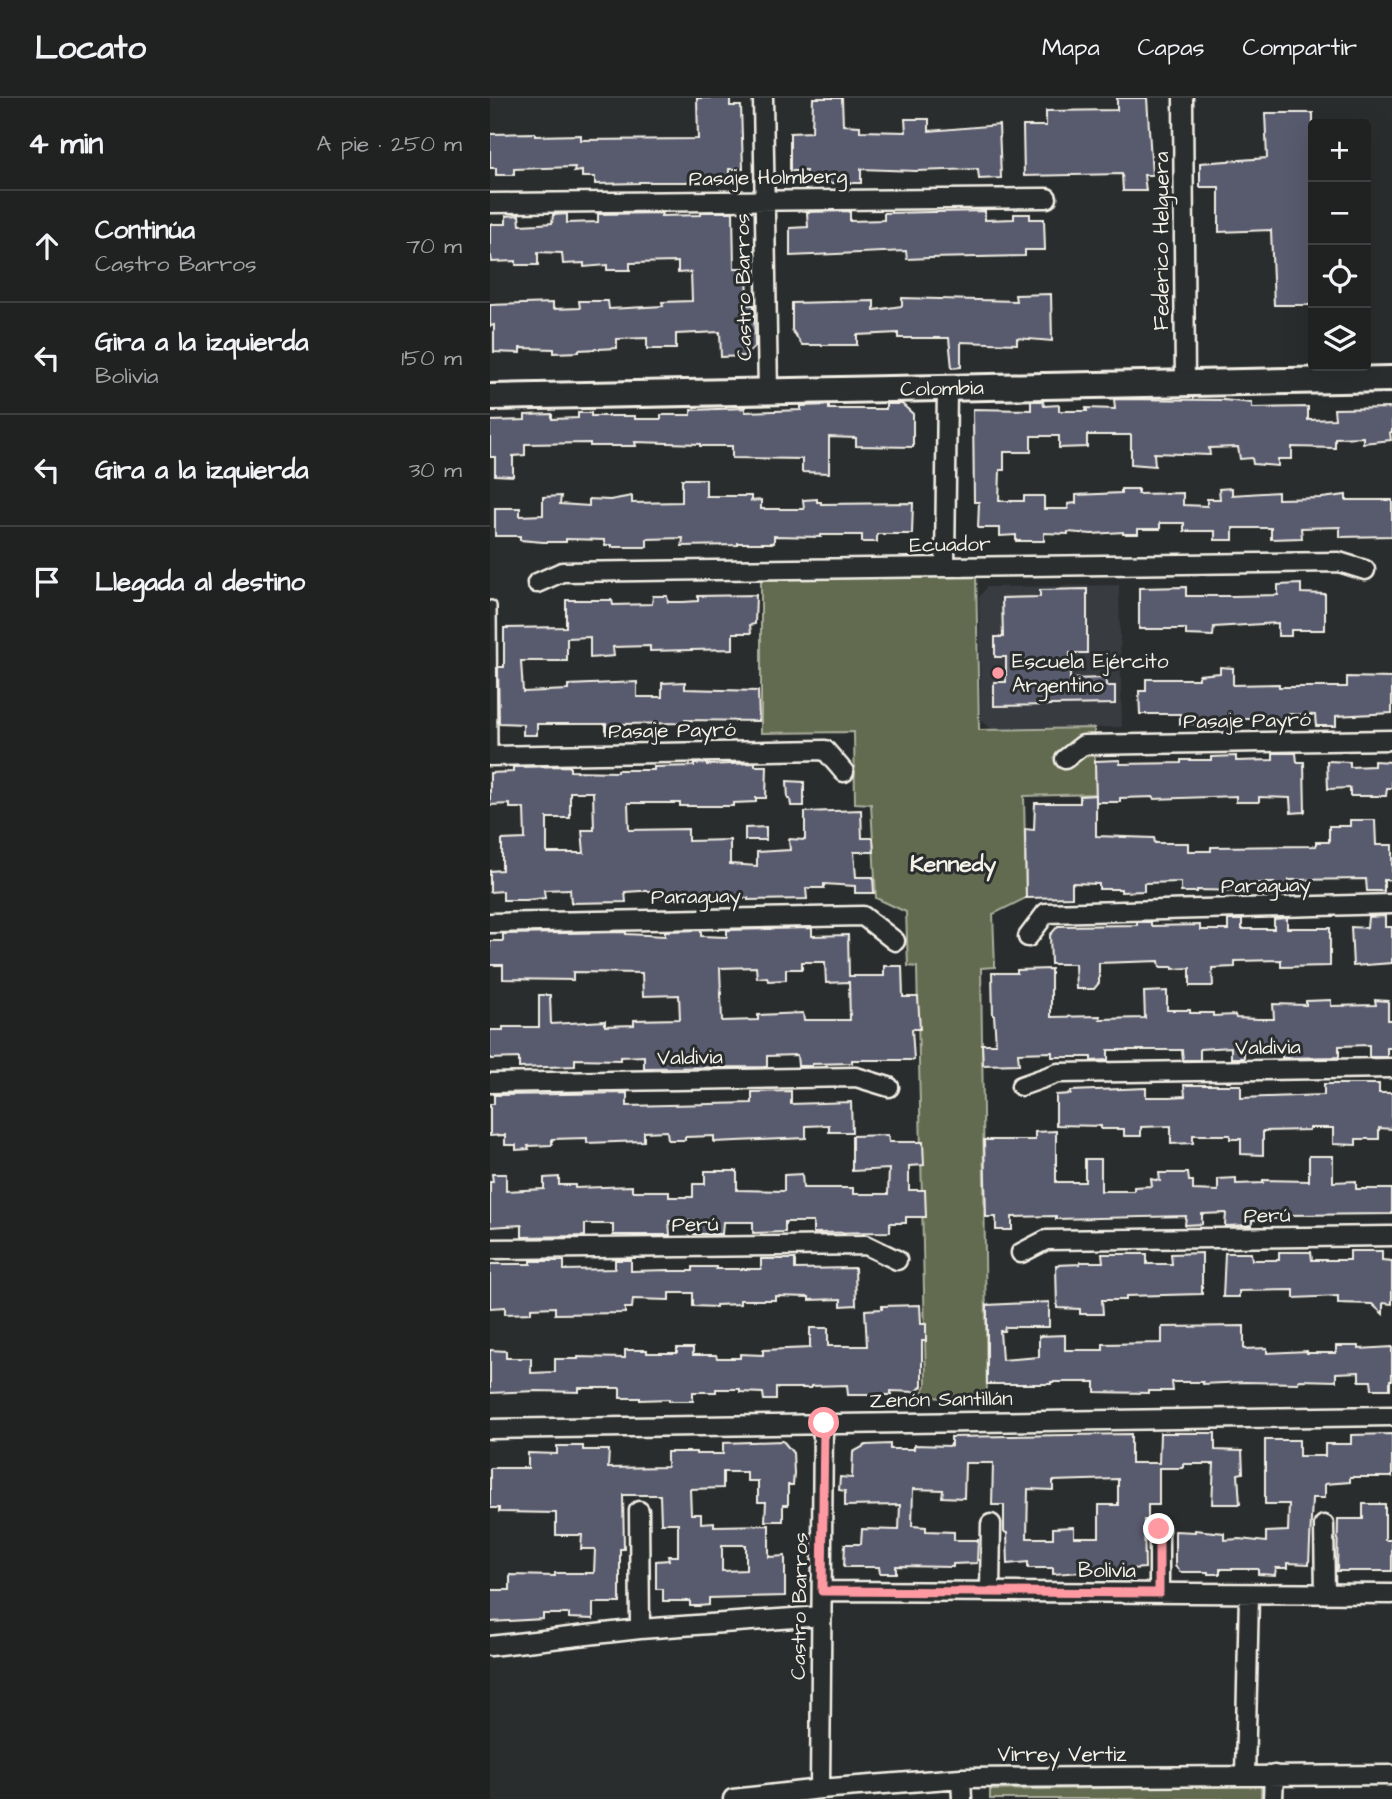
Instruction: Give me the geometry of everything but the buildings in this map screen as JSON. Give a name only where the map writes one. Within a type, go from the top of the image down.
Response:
[{"type":"street","name":"Castro Barros","points":[[763,98],[768,392]]},
{"type":"street","name":"Federico Helguera","points":[[1183,98],[1185,383]]},
{"type":"street","name":"Pasaje Holmberg","points":[[490,203],[1046,198]]},
{"type":"street","name":"Colombia","points":[[490,397],[1392,379]]},
{"type":"street","points":[[945,567],[947,387]]},
{"type":"street","name":"Ecuador","points":[[537,583],[562,572],[1339,562],[1365,570]]},
{"type":"street","name":"Pasaje Payró","points":[[1065,759],[1083,746],[1392,740]]},
{"type":"street","name":"Pasaje Payró","points":[[491,756],[825,750],[844,772]]},
{"type":"street","name":"Paraguay","points":[[1028,937],[1046,913],[1392,904]]},
{"type":"street","name":"Paraguay","points":[[490,923],[863,916],[895,941]]},
{"type":"street","name":"Valdivia","points":[[1021,1086],[1058,1073],[1392,1068]]},
{"type":"street","name":"Valdivia","points":[[490,1083],[856,1077],[889,1087]]},
{"type":"street","name":"Perú","points":[[1021,1253],[1046,1240],[1392,1236]]},
{"type":"street","name":"Perú","points":[[490,1249],[866,1245],[897,1260]]},
{"type":"street","name":"Zenón Santillán","points":[[490,1429],[1392,1416]]},
{"type":"street","name":"Castro Barros","points":[[820,1789],[824,1423]]},
{"type":"street","points":[[639,1511],[640,1629]]},
{"type":"street","points":[[990,1592],[991,1524]]},
{"type":"street","points":[[1324,1525],[1325,1594]]},
{"type":"street","points":[[1159,1529],[1159,1593]]},
{"type":"street","name":"Bolivia","points":[[822,1591],[1392,1594]]},
{"type":"street","points":[[1245,1776],[1249,1594]]},
{"type":"street","points":[[490,1646],[640,1629],[822,1616]]},
{"type":"street","points":[[1273,1799],[1274,1775]]},
{"type":"street","name":"Virrey Vertiz","points":[[733,1799],[961,1778],[1392,1775]]},
{"type":"street","points":[[961,1778],[962,1799]]},
{"type":"lane","points":[[491,606],[491,756]]},
{"type":"shaded area","points":[[1119,585],[1122,727],[994,731],[981,720],[979,598],[986,587]]},
{"type":"green space","points":[[976,574],[979,730],[1094,728],[1096,794],[1024,796],[1026,898],[993,914],[995,967],[981,968],[987,1399],[920,1397],[926,1385],[917,967],[908,966],[906,912],[876,898],[871,804],[855,803],[854,732],[761,733],[761,578]]},
{"type":"green space","points":[[1261,1785],[1261,1799],[990,1799],[990,1790]]},
{"type":"place","name":"Escuela Ejército Argentino","points":[[998,673]]},
{"type":"district","name":"Kennedy","points":[[953,863]]},
{"type":"route","points":[[824,1423],[822,1591],[1159,1593],[1159,1529]]}]
